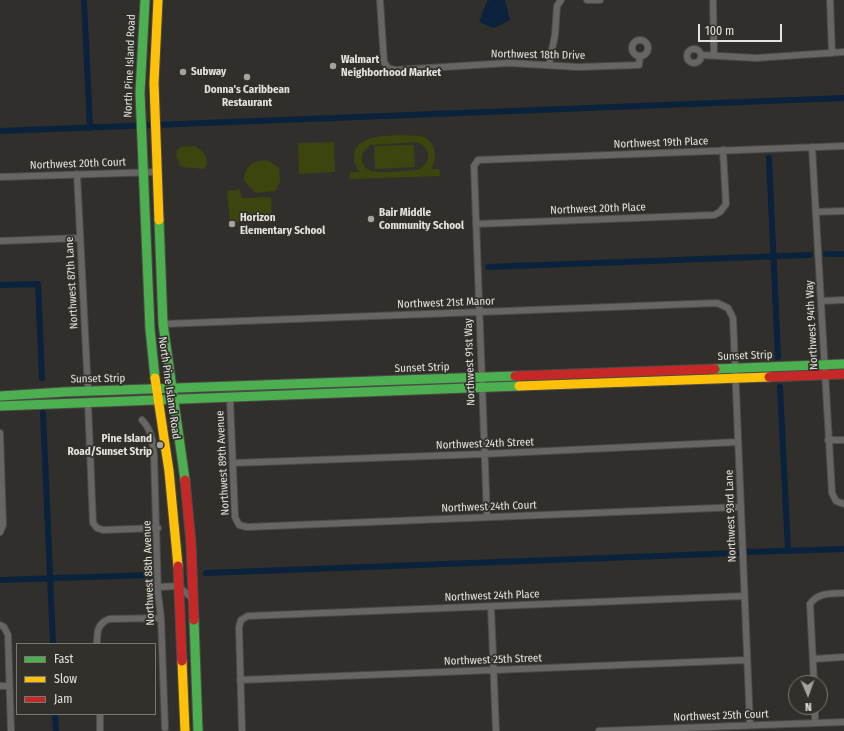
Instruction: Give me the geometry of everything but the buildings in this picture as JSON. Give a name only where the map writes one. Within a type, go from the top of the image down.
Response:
[{"type":"street","name":"North Pine Island Road","points":[[145,0],[141,40],[141,142],[150,330],[157,402],[169,470],[178,586],[185,731]]},
{"type":"street","name":"North Pine Island Road","points":[[158,0],[154,111],[162,324],[172,401],[181,448],[189,517],[198,731]]},
{"type":"street","name":"Northwest 18th Drive","points":[[380,0],[384,62],[388,68],[395,70],[509,63],[578,67],[639,65],[640,56]]},
{"type":"street","points":[[549,65],[555,35],[557,6],[561,0]]},
{"type":"street","points":[[587,0],[600,0]]},
{"type":"street","points":[[713,0],[714,56]]},
{"type":"street","points":[[830,0],[832,53]]},
{"type":"street","points":[[701,55],[756,58],[844,52]]},
{"type":"street","name":"Northwest 19th Place","points":[[478,160],[844,146]]},
{"type":"street","name":"Northwest 94th Way","points":[[812,147],[832,493],[836,501],[844,504]]},
{"type":"street","name":"Northwest 20th Place","points":[[476,224],[714,215],[720,212],[726,204],[723,150]]},
{"type":"street","name":"Northwest 91st Way","points":[[478,160],[474,166],[478,312],[487,517]]},
{"type":"street","name":"Northwest 20th Court","points":[[0,177],[156,172]]},
{"type":"street","name":"Northwest 87th Lane","points":[[78,174],[88,391]]},
{"type":"street","points":[[816,212],[844,211]]},
{"type":"street","points":[[0,241],[80,238]]},
{"type":"street","points":[[821,301],[844,300]]},
{"type":"street","name":"Northwest 21st Manor","points":[[162,324],[717,303],[728,308]]},
{"type":"street","name":"Northwest 93rd Lane","points":[[728,308],[733,318],[734,378],[750,725]]},
{"type":"street","name":"Sunset Strip","points":[[0,396],[88,391],[156,390],[844,364]]},
{"type":"street","name":"Sunset Strip","points":[[0,406],[157,402],[844,374]]},
{"type":"street","name":"Northwest 89th Avenue","points":[[230,399],[235,517],[239,525]]},
{"type":"street","points":[[88,403],[93,523],[97,528],[103,530],[158,528]]},
{"type":"street","name":"Northwest 88th Avenue","points":[[142,420],[147,425],[152,439],[158,528],[158,587],[161,618],[166,728]]},
{"type":"street","points":[[0,433],[3,525],[0,532]]},
{"type":"street","points":[[828,440],[844,440]]},
{"type":"street","name":"Northwest 24th Street","points":[[232,463],[484,454],[738,442]]},
{"type":"street","name":"Northwest 24th Court","points":[[239,525],[247,527],[740,507]]},
{"type":"street","points":[[158,587],[178,586],[193,599]]},
{"type":"street","points":[[814,675],[810,604],[815,597],[823,594],[844,593]]},
{"type":"street","name":"Northwest 24th Place","points":[[240,680],[239,627],[241,620],[248,616],[744,596]]},
{"type":"street","points":[[490,607],[496,731]]},
{"type":"street","points":[[97,643],[97,630],[101,622],[108,619],[161,618]]},
{"type":"street","points":[[2,626],[8,635],[11,731]]},
{"type":"street","points":[[814,658],[844,657]]},
{"type":"street","name":"Northwest 25th Street","points":[[240,680],[746,660]]},
{"type":"street","points":[[240,680],[242,731]]},
{"type":"street","points":[[0,686],[9,686]]},
{"type":"street","points":[[100,715],[100,731]]},
{"type":"street","points":[[815,715],[815,723]]},
{"type":"street","name":"Northwest 25th Court","points":[[600,731],[844,722]]},
{"type":"street","points":[[786,724],[786,731]]},
{"type":"green space","points":[[382,136],[421,136],[430,141],[433,145],[435,154],[431,169],[439,169],[440,176],[350,179],[350,172],[360,172],[355,164],[354,155],[357,147],[363,142],[371,138]],"holes":[[[416,142],[421,144],[427,150],[428,158],[427,162],[420,169],[379,172],[369,170],[363,164],[362,154],[370,145]]]},
{"type":"green space","points":[[334,142],[335,172],[299,174],[298,143]]},
{"type":"green space","points":[[414,145],[415,167],[375,169],[374,146]]},
{"type":"green space","points":[[194,146],[200,149],[205,156],[207,165],[204,169],[181,167],[176,156],[177,150],[181,147]]},
{"type":"green space","points":[[263,160],[269,161],[279,168],[280,183],[275,191],[256,193],[244,181],[244,176],[249,166],[255,162]]},
{"type":"green space","points":[[240,189],[241,197],[244,198],[271,197],[272,219],[245,220],[244,214],[241,214],[241,222],[230,222],[227,191]]},
{"type":"water","points":[[505,0],[510,20],[494,28],[479,22],[487,1]]},
{"type":"waterway","points":[[84,0],[90,128]]},
{"type":"waterway","points":[[0,131],[844,98]]},
{"type":"waterway","points":[[769,158],[778,357]]},
{"type":"waterway","points":[[826,254],[844,254]]},
{"type":"waterway","points":[[488,267],[810,255]]},
{"type":"waterway","points":[[0,285],[38,284],[42,378]]},
{"type":"waterway","points":[[780,387],[788,551]]},
{"type":"waterway","points":[[43,413],[53,643]]},
{"type":"waterway","points":[[747,552],[844,549]]},
{"type":"waterway","points":[[206,573],[738,553]]},
{"type":"waterway","points":[[0,580],[150,575]]},
{"type":"waterway","points":[[55,715],[56,731]]},
{"type":"traffic: fast","points":[[145,0],[140,93],[150,329],[155,378]]},
{"type":"traffic: fast","points":[[159,220],[163,324],[185,480]]},
{"type":"traffic: fast","points":[[715,369],[844,364]]},
{"type":"traffic: fast","points":[[0,396],[64,392],[515,376]]},
{"type":"traffic: fast","points":[[0,406],[519,386]]},
{"type":"traffic: fast","points":[[194,620],[198,731]]},
{"type":"traffic: slow","points":[[158,0],[154,83],[159,220]]},
{"type":"traffic: slow","points":[[519,386],[769,377]]},
{"type":"traffic: slow","points":[[155,378],[169,471],[178,566]]},
{"type":"traffic: slow","points":[[182,661],[185,731]]},
{"type":"traffic: jam","points":[[515,376],[715,369]]},
{"type":"traffic: jam","points":[[769,377],[844,374]]},
{"type":"traffic: jam","points":[[185,480],[191,543],[194,620]]},
{"type":"traffic: jam","points":[[178,566],[182,661]]},
{"type":"place","name":"Walmart Neighborhood Market","points":[[333,66]]},
{"type":"place","name":"Subway","points":[[183,72]]},
{"type":"place","name":"Donna's Caribbean Restaurant","points":[[247,77]]},
{"type":"place","name":"Bair Middle Community School","points":[[371,219]]},
{"type":"place","name":"Horizon Elementary School","points":[[232,224]]},
{"type":"place","name":"Pine Island Road/Sunset Strip","points":[[160,445]]}]
